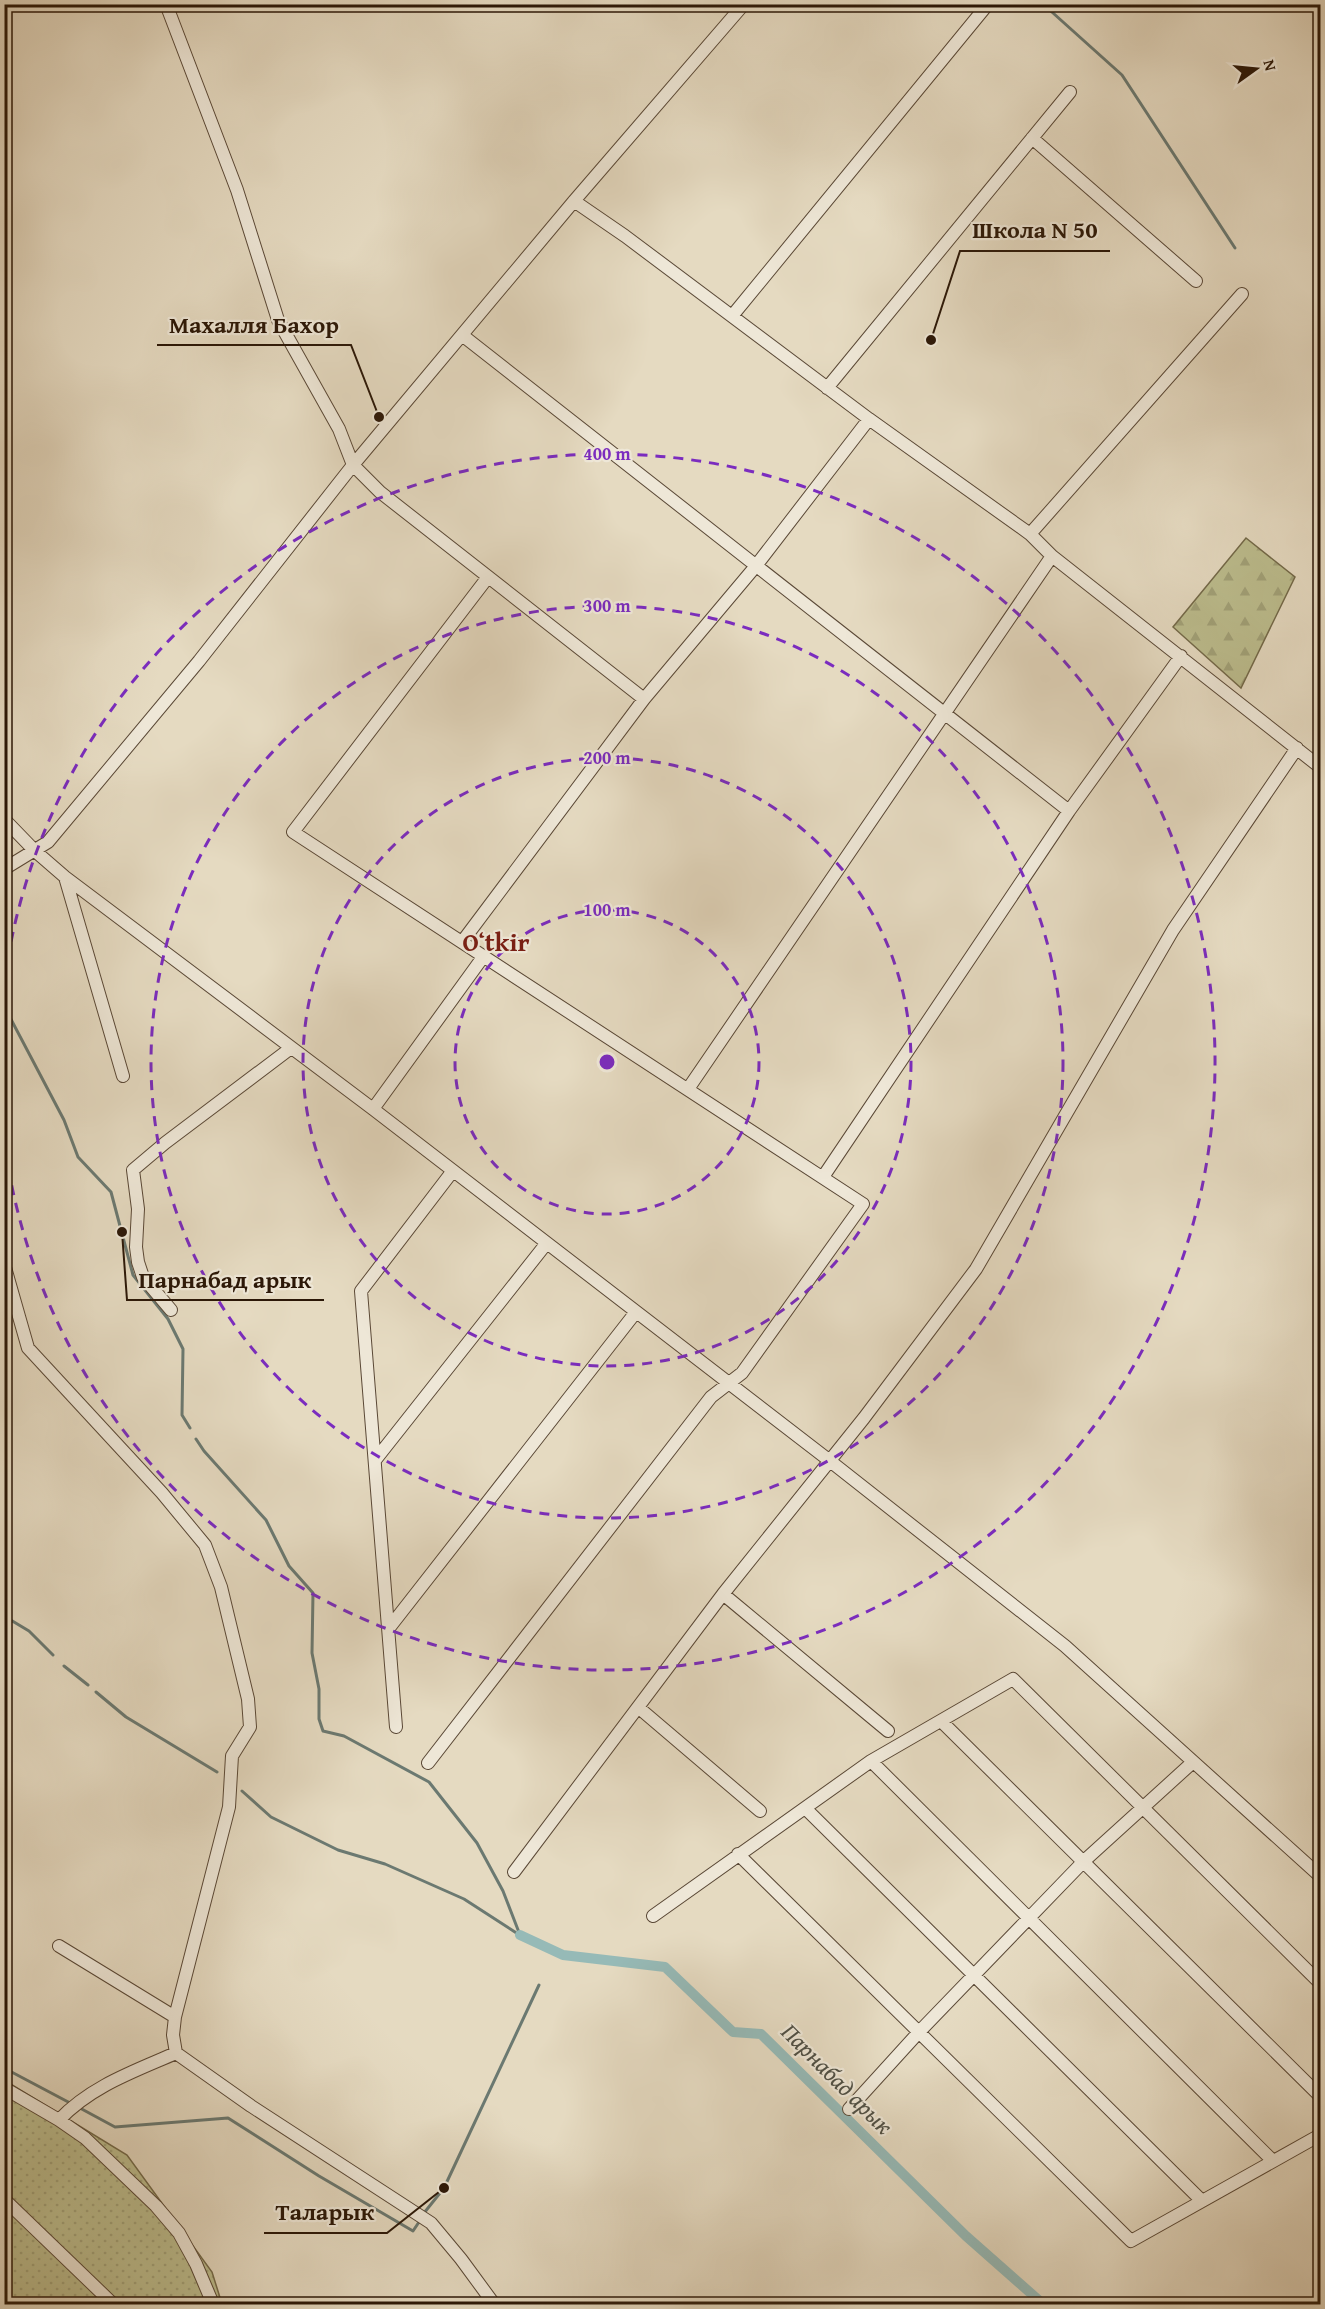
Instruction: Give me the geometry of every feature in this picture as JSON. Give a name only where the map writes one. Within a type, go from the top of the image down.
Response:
[{"type":"street","points":[[166,4],[237,190],[278,320],[339,429],[353,465],[380,492],[644,699]]},
{"type":"street","points":[[4,869],[48,842],[199,661],[353,465],[574,201],[744,4]]},
{"type":"street","points":[[732,316],[988,4]]},
{"type":"street","points":[[827,388],[1070,92]]},
{"type":"street","points":[[1032,138],[1196,282]]},
{"type":"street","points":[[574,201],[625,236],[827,388],[1030,534],[1052,556],[1320,767]]},
{"type":"street","points":[[1030,534],[1242,294]]},
{"type":"street","points":[[462,335],[1069,811]]},
{"type":"street","points":[[462,942],[644,699],[755,567],[869,418]]},
{"type":"street","points":[[688,1089],[1052,556]]},
{"type":"street","points":[[428,1763],[711,1397],[742,1373],[862,1204],[293,832],[488,577]]},
{"type":"street","points":[[823,1177],[1069,811],[1181,656]]},
{"type":"street","points":[[514,1872],[723,1594],[830,1461],[976,1269],[1173,930],[1297,748]]},
{"type":"street","points":[[4,819],[35,851],[65,877],[373,1109],[830,1461],[1065,1647],[1320,1876]]},
{"type":"street","points":[[65,877],[123,1076]]},
{"type":"street","points":[[373,1109],[483,957]]},
{"type":"street","points":[[171,1310],[143,1277],[138,1262],[136,1247],[138,1209],[134,1170],[165,1143],[291,1048]]},
{"type":"street","points":[[396,1727],[361,1291],[452,1172]]},
{"type":"street","points":[[376,1459],[546,1244]]},
{"type":"street","points":[[4,1264],[28,1348],[162,1493],[205,1545],[221,1587],[248,1699],[250,1727],[232,1756],[229,1807],[175,2017],[173,2035],[176,2053],[250,2106],[417,2211],[431,2223],[461,2259],[494,2304]]},
{"type":"street","points":[[389,1628],[636,1312]]},
{"type":"street","points":[[723,1594],[888,1731]]},
{"type":"street","points":[[653,1916],[871,1761],[1013,1679],[1320,1983]]},
{"type":"street","points":[[639,1708],[760,1811]]},
{"type":"street","points":[[941,1721],[1320,2096]]},
{"type":"street","points":[[871,1761],[1273,2162]]},
{"type":"street","points":[[849,2109],[919,2032],[1084,1861],[1193,1762]]},
{"type":"street","points":[[806,1808],[1202,2201]]},
{"type":"street","points":[[738,1854],[1131,2241],[1320,2135]]},
{"type":"street","points":[[59,1946],[175,2017]]},
{"type":"street","points":[[58,2120],[108,2083],[176,2053]]},
{"type":"street","points":[[4,2088],[85,2138],[131,2180],[179,2233],[196,2264],[213,2304]]},
{"type":"street","points":[[4,2199],[113,2304]]},
{"type":"green space","points":[[1246,538],[1295,577],[1241,688],[1173,627]]},
{"type":"green space","points":[[4,2080],[127,2155],[212,2272],[222,2304],[5,2304]]},
{"type":"waterway","points":[[1043,4],[1122,75],[1235,248]]},
{"type":"waterway","name":"Парнабад арык","points":[[4,1006],[64,1120],[78,1157],[111,1192],[133,1275],[168,1319],[183,1349],[182,1415],[190,1428]]},
{"type":"waterway","name":"Парнабад арык","points":[[196,1439],[266,1520],[289,1566],[313,1593],[312,1653],[319,1689],[319,1719],[323,1731],[344,1736],[429,1782],[477,1843],[503,1891],[520,1935]]},
{"type":"waterway","points":[[4,1616],[29,1631],[53,1655]]},
{"type":"waterway","points":[[64,1666],[88,1685]]},
{"type":"waterway","points":[[96,1692],[126,1717],[217,1772]]},
{"type":"waterway","points":[[242,1791],[271,1817],[338,1850],[385,1864],[464,1899],[518,1934]]},
{"type":"waterway","name":"Парнабад арык","points":[[520,1935],[563,1955],[665,1967],[733,2032],[761,2034],[966,2236],[1043,2304]]},
{"type":"waterway","points":[[424,2213],[444,2188],[539,1985]]},
{"type":"waterway","points":[[4,2068],[72,2104]]},
{"type":"waterway","points":[[78,2107],[115,2127],[228,2118],[319,2176],[413,2231],[421,2219]]},
{"type":"place","name":"Школа N 50","points":[[931,340]]},
{"type":"place","name":"Махалля Бахор","points":[[379,417]]},
{"type":"place","name":"Парнабад арык","points":[[122,1232]]},
{"type":"place","name":"Таларык","points":[[444,2188]]},
{"type":"district","name":"Oʻtkir","points":[[496,942]]}]
